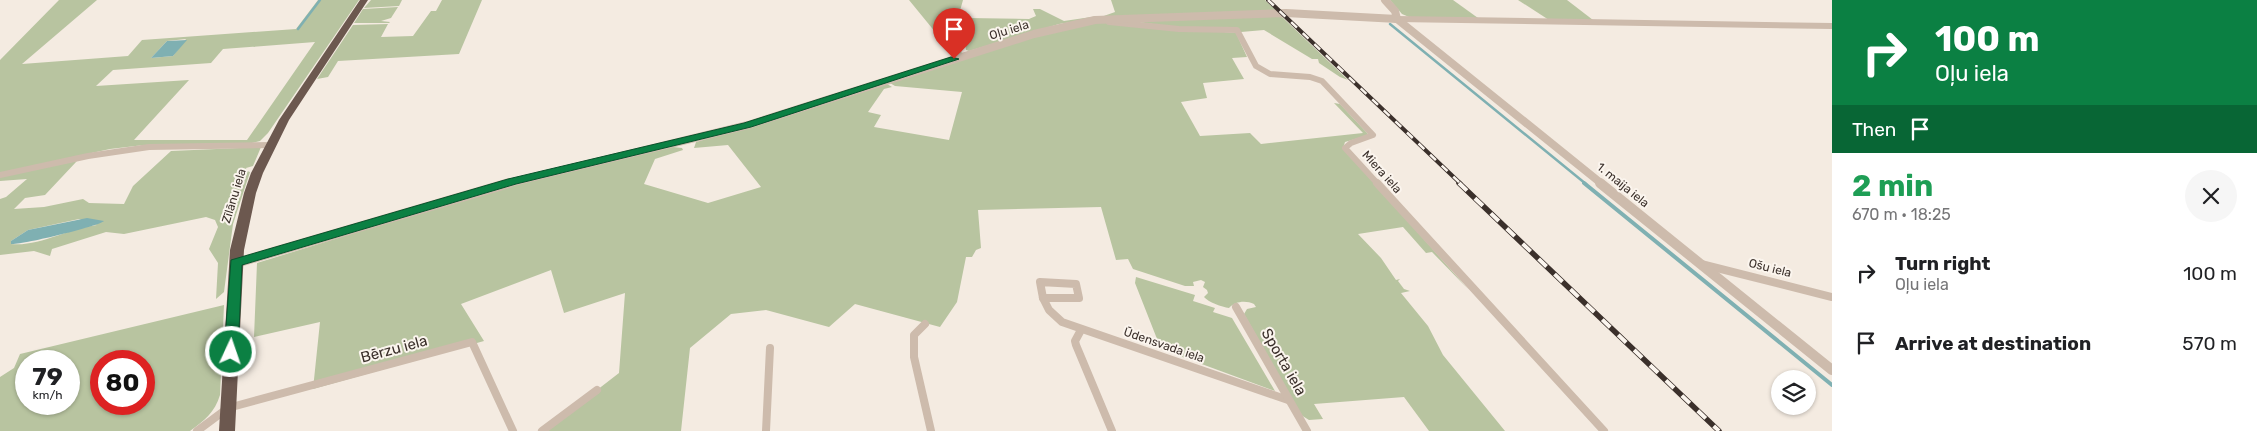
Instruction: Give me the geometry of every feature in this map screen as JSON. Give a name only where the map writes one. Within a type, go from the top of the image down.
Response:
[{"type":"highway","name":"Zīlānu iela","points":[[227,431],[236,263],[241,223],[250,193],[271,145],[298,98],[364,0]]},
{"type":"street","name":"1. maija iela","points":[[1385,0],[1395,11],[1398,19],[1832,370]]},
{"type":"street","name":"Oļu iela","points":[[236,263],[512,182],[748,125],[1034,34],[1095,20],[1286,13],[1398,19]]},
{"type":"street","points":[[1398,19],[1832,26]]},
{"type":"street","name":"Miera iela","points":[[1095,20],[1179,28],[1237,30],[1256,66],[1270,74],[1310,77],[1322,81],[1373,135],[1368,139],[1352,142],[1346,148],[1604,431]]},
{"type":"street","points":[[0,175],[88,156],[149,147],[271,145]]},
{"type":"street","name":"Ošu iela","points":[[1700,264],[1832,297]]},
{"type":"street","name":"Ūdensvada iela","points":[[1042,298],[1052,315],[1062,322],[1288,400]]},
{"type":"street","name":"Sporta iela","points":[[1236,307],[1307,431]]},
{"type":"street","points":[[925,324],[914,335],[914,357],[931,431]]},
{"type":"street","points":[[1082,330],[1077,337],[1076,345],[1112,431]]},
{"type":"street","name":"Bērzu iela","points":[[228,408],[472,342],[513,431]]},
{"type":"street","points":[[766,431],[770,348]]},
{"type":"street","points":[[542,431],[597,390]]},
{"type":"street","points":[[197,431],[228,408]]},
{"type":"green space","points":[[59,0],[97,0],[22,64],[128,56],[142,40],[296,29],[318,0],[359,0],[268,133],[260,141],[252,143],[144,145],[110,149],[0,173],[0,60]],"holes":[[[186,39],[173,56],[151,58],[167,41]],[[315,42],[247,140],[134,140],[189,80],[96,86],[113,70],[211,63],[223,49]]]},
{"type":"green space","points":[[371,0],[402,0],[399,6],[364,8]]},
{"type":"green space","points":[[442,0],[482,0],[459,54],[338,61],[328,77],[317,79],[353,25],[388,24],[381,37],[413,36],[431,11],[436,11]]},
{"type":"green space","points":[[909,0],[963,0],[958,18],[963,18],[960,46],[962,54],[954,55]]},
{"type":"green space","points":[[1111,0],[1265,0],[1277,11],[1101,17],[1115,12]]},
{"type":"green space","points":[[1390,0],[1453,0],[1478,18],[1409,17],[1402,14]]},
{"type":"green space","points":[[1518,0],[1567,0],[1593,20],[1549,20]]},
{"type":"green space","points":[[398,7],[391,18],[381,21],[389,23],[354,23],[363,9]]},
{"type":"green space","points":[[1033,9],[1040,9],[1064,21],[1098,16],[1098,18],[1059,24],[969,51],[966,50],[967,18],[1029,19],[1036,16]]},
{"type":"green space","points":[[1280,15],[1348,80],[1319,63],[1318,59],[1312,59],[1264,30],[1241,32],[1180,28],[1124,20]]},
{"type":"green space","points":[[1102,22],[1236,33],[1247,57],[1232,58],[1244,79],[1203,83],[1207,98],[1181,102],[1200,136],[1250,133],[1261,144],[1363,133],[1334,103],[1340,104],[1369,135],[1345,142],[1343,148],[1468,289],[1432,252],[1426,253],[1403,227],[1358,234],[1381,258],[1396,280],[1400,279],[1398,281],[1404,289],[1410,291],[1401,293],[1428,326],[1443,355],[1505,431],[1429,431],[1404,397],[1314,404],[1323,419],[1309,420],[1301,415],[1244,314],[1247,309],[1256,307],[1254,304],[1241,302],[1229,308],[1223,307],[1204,297],[1208,293],[1203,287],[1205,282],[1201,280],[1193,282],[1194,286],[1185,286],[1133,269],[1128,259],[1116,260],[1101,207],[978,210],[981,248],[976,250],[972,257],[966,257],[957,302],[940,327],[855,304],[829,327],[766,310],[731,314],[690,348],[681,431],[544,431],[619,373],[625,293],[564,313],[551,270],[461,304],[484,341],[313,389],[320,322],[254,337],[257,263],[468,198],[673,147],[682,148],[683,150],[655,159],[644,184],[708,203],[761,187],[728,145],[694,148],[696,142],[887,84],[892,87],[884,89],[868,112],[881,115],[874,127],[949,140],[962,92],[895,86],[890,83],[1047,32]]},
{"type":"green space","points":[[261,147],[253,166],[246,168],[250,172],[233,224],[224,292],[216,299],[218,263],[209,249],[218,227],[215,220],[206,217],[124,234],[106,232],[52,249],[50,256],[34,251],[0,255],[0,199],[6,197],[27,179],[0,181],[0,176],[77,161],[45,195],[25,198],[14,209],[44,207],[83,199],[89,203],[124,204],[133,186],[171,151]],"holes":[[[79,219],[97,225],[32,243],[11,244],[11,241],[28,230]]]},
{"type":"green space","points":[[1136,277],[1195,295],[1193,301],[1215,308],[1213,312],[1232,318],[1275,391],[1161,349],[1135,283]]},
{"type":"green space","points":[[224,305],[220,395],[208,416],[190,431],[0,431],[0,377],[15,366],[15,415],[80,415],[80,350],[37,350]]},
{"type":"water","points":[[187,40],[173,56],[151,58],[167,41]]},
{"type":"water","points":[[87,218],[104,221],[60,235],[11,244],[11,241],[28,230]]},
{"type":"waterway","points":[[298,29],[320,0]]},
{"type":"waterway","points":[[1390,24],[1586,184]]},
{"type":"waterway","points":[[1584,183],[1832,385]]},
{"type":"railway","points":[[1268,0],[1461,184]]},
{"type":"railway","points":[[1459,183],[1719,431]]},
{"type":"route","points":[[231,352],[236,263],[512,182],[748,125],[954,59]]}]
